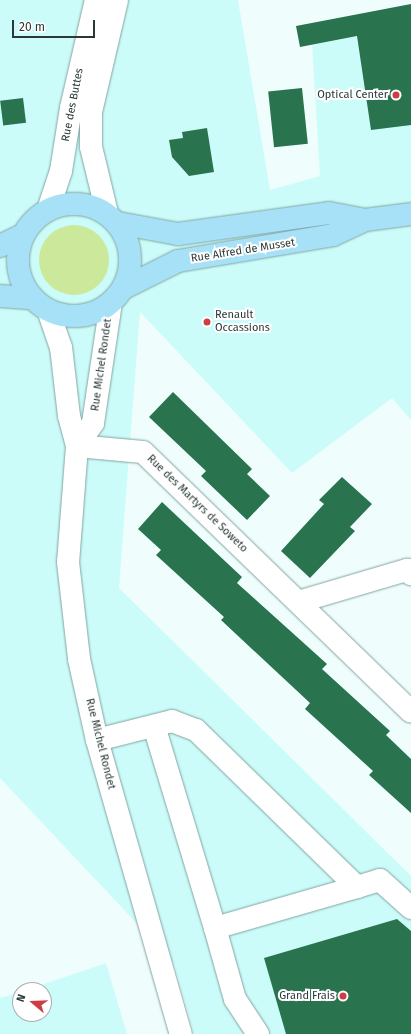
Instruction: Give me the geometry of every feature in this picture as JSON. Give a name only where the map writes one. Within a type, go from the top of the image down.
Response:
[{"type":"main road","points":[[0,296],[40,304],[70,316],[92,314],[117,295],[131,261],[125,235],[112,218],[88,204],[72,203],[48,210],[32,222],[23,235],[18,261],[25,287],[40,304]]},
{"type":"main road","name":"Rue Alfred de Musset","points":[[112,218],[178,234],[329,213],[365,220]]},
{"type":"main road","name":"Rue Alfred de Musset","points":[[117,295],[178,261],[334,235],[365,220],[411,214]]},
{"type":"main road","points":[[0,246],[23,235]]},
{"type":"street","name":"Rue des Buttes","points":[[48,210],[61,171],[71,108],[96,0]]},
{"type":"street","name":"Rue des Buttes","points":[[112,218],[91,147],[92,112],[117,0]]},
{"type":"street","name":"Rue Michel Rondet","points":[[78,446],[93,423],[99,368],[117,295]]},
{"type":"street","name":"Rue Michel Rondet","points":[[40,304],[61,347],[68,416],[78,446],[68,562],[79,659],[97,740],[181,1034]]},
{"type":"street","name":"Rue des Martyrs de Soweto","points":[[78,446],[143,452],[411,712]]},
{"type":"street","points":[[298,602],[407,570],[411,574]]},
{"type":"street","points":[[97,740],[172,721],[196,730],[357,887]]},
{"type":"street","points":[[154,726],[235,999],[258,1034]]},
{"type":"street","points":[[215,928],[380,880],[411,908]]},
{"type":"shaded area","points":[[0,0],[238,0],[270,190],[320,176],[312,45],[411,26],[411,420],[392,398],[292,473],[140,312],[119,588],[411,876],[411,1034],[194,1034],[174,963],[0,778]]},
{"type":"shaded area","points":[[106,963],[127,1034],[0,1034],[0,998],[12,994],[12,1022],[52,1022],[52,982],[50,982]]},
{"type":"green space","points":[[74,225],[87,228],[99,235],[106,247],[109,260],[106,273],[99,285],[87,292],[74,295],[61,292],[49,285],[42,273],[39,260],[42,247],[49,235],[61,228]]},
{"type":"building","points":[[411,4],[411,125],[371,130],[357,36],[300,47],[296,26]]},
{"type":"building","points":[[302,88],[308,144],[274,147],[268,92]]},
{"type":"building","points":[[23,98],[26,123],[3,126],[0,101]]},
{"type":"building","points":[[207,128],[214,172],[189,176],[172,157],[169,140],[183,138],[182,132]]},
{"type":"building","points":[[173,392],[252,469],[247,474],[270,496],[247,520],[201,476],[206,471],[149,417]]},
{"type":"building","points":[[342,477],[372,504],[350,527],[355,531],[310,578],[281,551],[324,504],[319,500]]},
{"type":"building","points":[[162,502],[242,577],[237,583],[327,664],[322,669],[390,731],[386,735],[411,759],[411,813],[369,775],[373,771],[305,709],[310,703],[221,620],[224,617],[156,555],[161,550],[138,529]]},
{"type":"building","name":"Grand Frais","points":[[397,919],[411,931],[411,1034],[286,1034],[264,958]]},
{"type":"place","name":"Optical Center","points":[[396,95]]},
{"type":"place","name":"Renault Occassions","points":[[207,322]]},
{"type":"place","name":"Grand Frais","points":[[343,996]]}]
